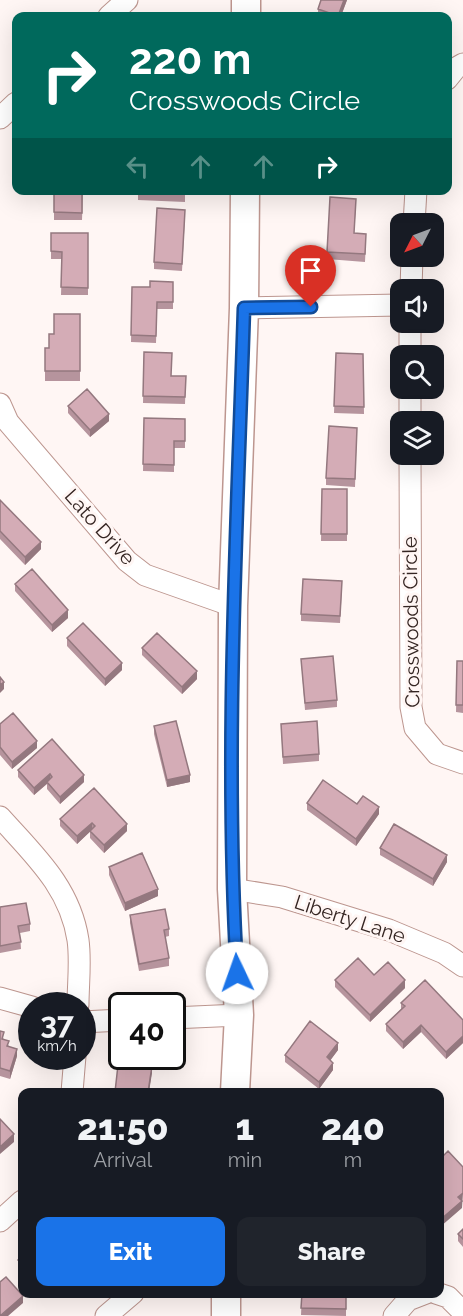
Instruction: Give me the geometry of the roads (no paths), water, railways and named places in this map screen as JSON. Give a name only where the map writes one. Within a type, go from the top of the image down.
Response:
[{"type":"street","points":[[114,12],[127,0]]},
{"type":"street","points":[[0,118],[12,107]]},
{"type":"street","points":[[234,1088],[239,1015],[232,889],[233,606],[244,308],[245,195]]},
{"type":"street","points":[[415,213],[416,195]]},
{"type":"street","points":[[244,308],[390,305]]},
{"type":"street","name":"Lato Drive","points":[[0,404],[8,422],[127,561],[145,575],[233,606]]},
{"type":"street","name":"Crosswoods Circle","points":[[410,465],[411,707],[415,728],[437,754],[463,763]]},
{"type":"street","points":[[0,817],[56,880],[68,904],[78,941],[78,992]]},
{"type":"street","name":"Liberty Lane","points":[[232,889],[282,897],[389,930],[444,953],[463,966]]},
{"type":"street","points":[[0,998],[18,1003]]},
{"type":"street","points":[[186,1017],[239,1015]]},
{"type":"street","points":[[72,1088],[74,1070]]},
{"type":"street","points":[[0,1221],[18,1205]]},
{"type":"street","points":[[444,1295],[448,1296],[463,1312]]},
{"type":"street","points":[[106,1316],[127,1298]]},
{"type":"street","points":[[226,1298],[226,1316]]},
{"type":"street","points":[[394,1316],[408,1300],[413,1298]]}]
